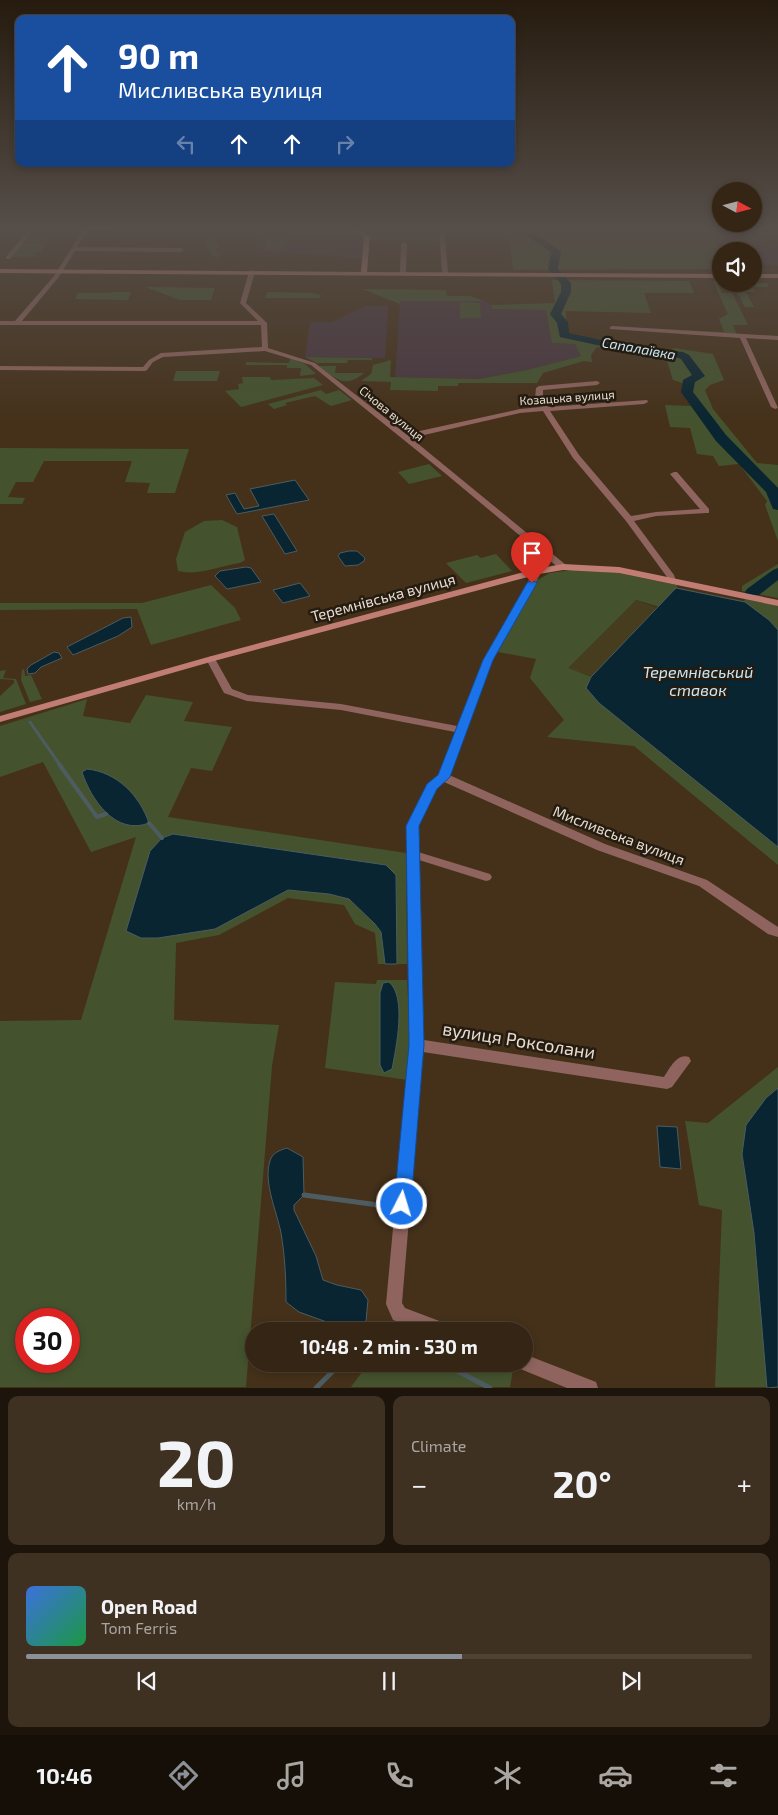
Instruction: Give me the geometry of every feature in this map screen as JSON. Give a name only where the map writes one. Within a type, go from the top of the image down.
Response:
[{"type":"main road","name":"Теремнівська вулиця","points":[[0,719],[211,659],[538,571],[563,567],[619,570],[778,603]]},
{"type":"street","points":[[18,323],[42,293]]},
{"type":"street","points":[[0,368],[145,369],[151,361],[161,355],[265,349],[264,323],[243,303],[246,293]]},
{"type":"street","points":[[0,323],[264,323]]},
{"type":"street","points":[[612,328],[778,338]]},
{"type":"street","points":[[742,336],[776,406]]},
{"type":"street","name":"Січова вулиця","points":[[265,349],[312,364],[449,472],[563,567]]},
{"type":"street","points":[[597,383],[539,388],[539,399],[576,456],[629,520],[662,564],[672,582]]},
{"type":"street","name":"Козацька вулиця","points":[[404,437],[537,408],[546,410],[644,402]]},
{"type":"street","points":[[629,520],[656,514],[706,511],[674,474]]},
{"type":"street","points":[[420,1322],[399,1314],[394,1304],[417,1045],[412,826],[432,787],[443,777],[488,660],[538,571]]},
{"type":"street","points":[[211,659],[228,691],[247,698],[341,707],[461,730]]},
{"type":"street","name":"Мисливська вулиця","points":[[443,777],[601,847],[703,883],[772,931],[778,932]]},
{"type":"street","points":[[412,854],[486,877]]},
{"type":"street","name":"вулиця Роксолани","points":[[417,1045],[667,1083],[684,1061]]},
{"type":"street","points":[[533,1366],[590,1388]]},
{"type":"shaded area","points":[[400,301],[484,301],[492,305],[493,309],[546,310],[552,343],[576,344],[582,356],[527,370],[479,379],[395,377]]},
{"type":"shaded area","points":[[365,306],[388,306],[385,358],[305,357],[310,322],[332,322]]},
{"type":"green space","points":[[78,293],[131,293],[128,300],[75,299]]},
{"type":"green space","points":[[161,293],[213,293],[211,300],[180,300]]},
{"type":"green space","points":[[267,293],[311,293],[321,295],[320,298],[265,298]]},
{"type":"green space","points":[[372,293],[446,293],[447,296],[470,296],[484,301],[400,301],[400,304]]},
{"type":"green space","points":[[554,293],[694,293],[644,293],[651,313],[566,311],[566,333],[639,348],[671,351],[674,348],[713,354],[724,380],[710,385],[705,390],[713,409],[757,463],[778,465],[778,541],[765,505],[767,501],[739,464],[719,466],[713,456],[697,454],[690,428],[670,427],[665,405],[691,406],[683,393],[682,383],[673,380],[667,361],[597,347],[591,355],[592,362],[584,361],[543,373],[537,383],[458,383],[458,386],[438,386],[438,391],[390,390],[391,382],[361,381],[371,374],[373,365],[391,360],[390,377],[479,379],[527,370],[581,356],[575,344],[552,343],[546,310],[492,309],[492,305],[555,303]]},
{"type":"green space","points":[[718,293],[732,293],[748,325],[733,325],[737,335],[662,329],[724,332],[719,319],[728,314]]},
{"type":"green space","points":[[738,293],[746,293],[754,307],[745,307]]},
{"type":"green space","points":[[460,302],[480,303],[481,318],[460,318]]},
{"type":"green space","points":[[305,357],[372,358],[372,360],[348,360],[347,363],[317,363]]},
{"type":"green space","points":[[290,358],[305,364],[316,374],[300,376],[301,368],[287,368],[287,365],[246,365],[246,362],[289,363]]},
{"type":"green space","points":[[319,366],[336,366],[335,373],[364,373],[357,378],[346,381],[336,378]]},
{"type":"green space","points":[[176,371],[220,371],[217,381],[173,381]]},
{"type":"green space","points":[[242,377],[270,377],[271,380],[314,378],[323,385],[241,407],[225,391],[239,389],[238,384],[243,383]]},
{"type":"green space","points":[[321,390],[326,394],[339,390],[352,400],[331,406],[315,396],[285,403],[287,405],[274,409],[268,404]]},
{"type":"green space","points":[[0,448],[189,449],[175,493],[147,493],[150,483],[125,482],[132,461],[44,461],[33,482],[16,482],[8,497],[25,498],[22,504],[0,504]]},
{"type":"green space","points":[[429,464],[442,476],[409,484],[398,472]]},
{"type":"green space","points":[[222,520],[237,527],[245,560],[240,563],[201,571],[178,571],[176,559],[185,532],[204,521]]},
{"type":"green space","points":[[496,554],[512,571],[466,583],[446,563],[477,555],[481,558]]},
{"type":"green space","points":[[778,564],[778,598],[742,591],[742,586]]},
{"type":"green space","points":[[573,570],[618,573],[677,585],[677,588],[744,602],[745,599],[778,606],[778,630],[769,620],[667,609],[636,600],[591,677],[621,645],[778,834],[778,865],[634,746],[547,737],[564,720],[530,678],[536,659],[498,652],[537,580],[550,573]]},
{"type":"green space","points":[[211,585],[235,608],[241,620],[151,645],[137,609],[0,610],[0,603],[142,603]]},
{"type":"green space","points":[[24,669],[25,676],[31,675],[42,699],[30,702],[21,680],[22,670]]},
{"type":"green space","points":[[6,670],[3,678],[16,679],[26,704],[0,712],[0,696],[14,683],[14,680],[0,679],[0,671]]},
{"type":"green space","points":[[146,695],[193,702],[184,721],[232,727],[212,771],[191,768],[168,817],[406,853],[407,964],[397,964],[396,875],[386,865],[126,930],[141,938],[158,938],[215,929],[288,890],[329,894],[349,899],[381,932],[385,964],[378,964],[375,933],[355,924],[344,905],[288,898],[219,935],[176,943],[174,1020],[279,1025],[272,1066],[251,1322],[245,1322],[246,1387],[0,1387],[0,1021],[81,1020],[136,837],[91,852],[43,762],[0,777],[0,726],[87,699],[83,716],[130,723]]},
{"type":"green space","points":[[377,980],[407,980],[411,1048],[408,1080],[325,1068],[335,982],[376,984]]},
{"type":"green space","points":[[778,1067],[778,1088],[766,1098],[742,1154],[754,1233],[767,1387],[715,1387],[722,1210],[699,1205],[685,1121],[708,1123]]},
{"type":"green space","points":[[362,1372],[513,1372],[510,1387],[351,1387]]},
{"type":"sand","points":[[636,600],[657,608],[591,677],[568,668]]},
{"type":"water","points":[[295,480],[309,500],[237,514],[226,495],[235,493],[244,509],[259,506],[250,489]]},
{"type":"water","points":[[274,514],[297,551],[285,554],[262,516]]},
{"type":"water","points":[[357,551],[365,558],[364,561],[358,565],[345,566],[338,556],[340,553]]},
{"type":"water","points":[[251,568],[261,582],[227,589],[215,576],[220,571]]},
{"type":"water","points":[[300,583],[310,596],[283,603],[273,590]]},
{"type":"water","name":"Теремнівський ставок","points":[[676,588],[745,602],[769,620],[778,630],[778,847],[599,703],[586,688],[591,677]]},
{"type":"water","points":[[131,617],[132,627],[118,636],[73,655],[67,647],[123,618]]},
{"type":"water","points":[[54,652],[59,653],[62,658],[41,667],[35,673],[28,674],[27,669],[31,665]]},
{"type":"water","points":[[87,769],[108,775],[126,787],[140,804],[149,823],[137,826],[126,824],[106,813],[98,804],[86,783],[82,772]]},
{"type":"water","points":[[173,834],[386,865],[396,875],[397,964],[385,964],[381,932],[375,924],[349,899],[329,894],[288,890],[215,929],[158,938],[141,938],[126,931],[150,851],[162,838]]},
{"type":"water","points":[[389,982],[398,999],[399,1023],[392,1069],[384,1073],[380,1065],[380,993],[383,983]]},
{"type":"water","points":[[778,1088],[778,1387],[767,1388],[754,1233],[742,1154],[746,1125],[766,1098]]},
{"type":"water","points":[[657,1126],[677,1127],[681,1169],[660,1167]]},
{"type":"water","points":[[287,1148],[303,1157],[304,1195],[294,1205],[294,1210],[316,1256],[323,1280],[361,1290],[368,1300],[366,1321],[364,1322],[327,1322],[299,1312],[286,1302],[282,1242],[268,1178],[271,1158]]},
{"type":"waterway","name":"Сапалаївка","points":[[566,293],[555,314],[562,322],[564,335],[629,349],[679,354],[685,357],[699,376],[689,380],[687,392],[721,438],[773,491],[778,506]]},
{"type":"waterway","name":"Сапалаївка","points":[[753,592],[778,573]]},
{"type":"waterway","points":[[30,722],[60,765]]},
{"type":"waterway","points":[[59,764],[97,817],[106,814]]},
{"type":"waterway","points":[[149,823],[162,838]]},
{"type":"waterway","points":[[304,1195],[386,1206]]},
{"type":"waterway","points":[[316,1388],[332,1372]]},
{"type":"waterway","points":[[459,1372],[490,1388]]},
{"type":"route","points":[[402,1204],[417,1045],[412,826],[432,787],[443,777],[488,660],[532,583]]}]
